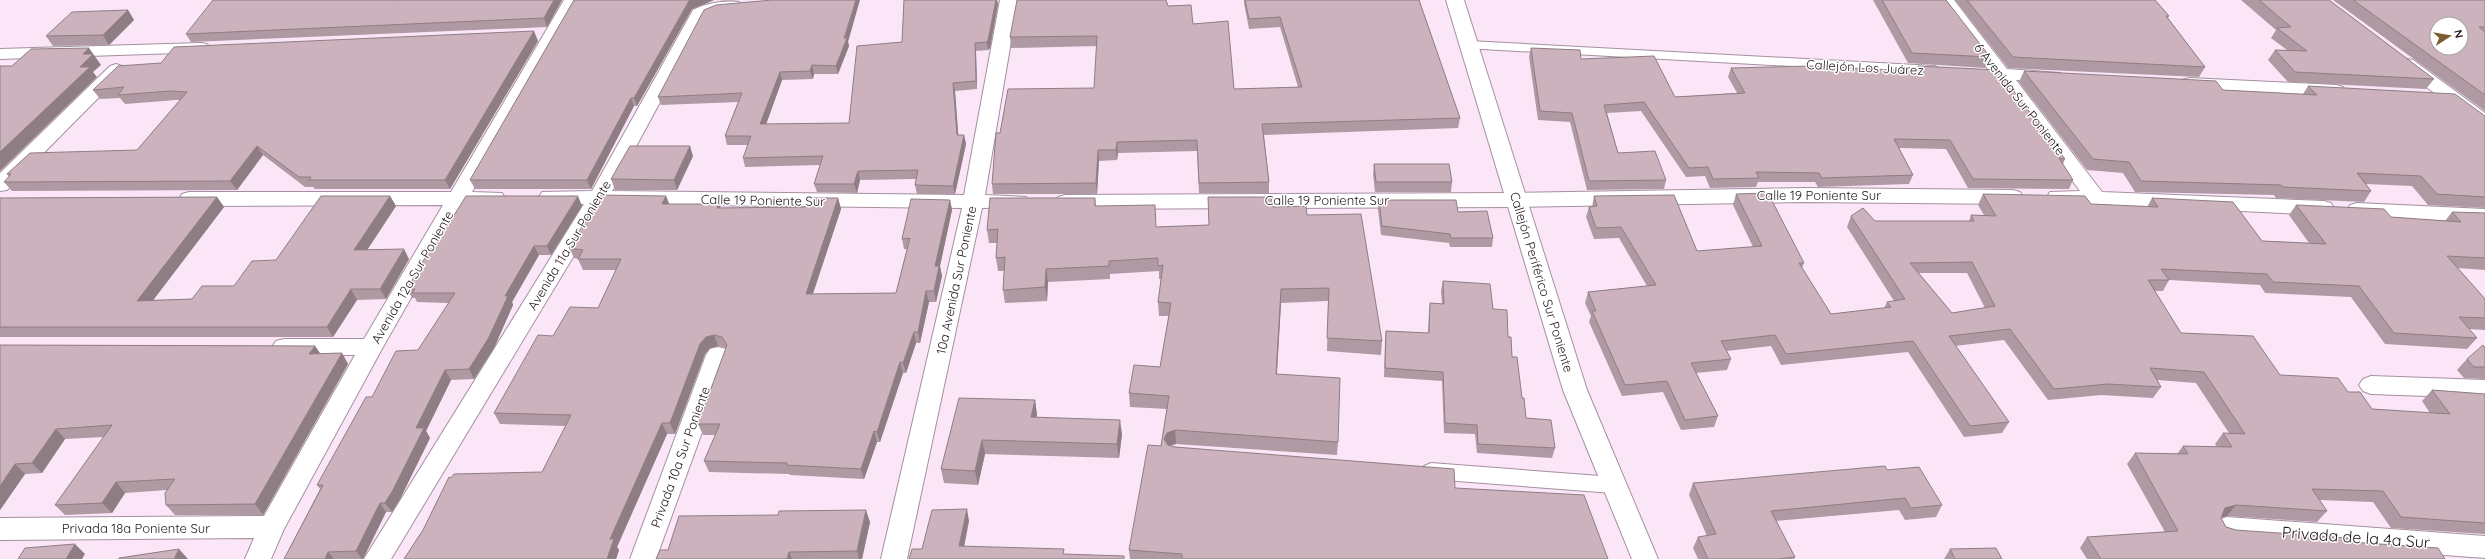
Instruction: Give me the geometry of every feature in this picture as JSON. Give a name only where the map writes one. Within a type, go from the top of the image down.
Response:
[{"type":"street","name":"Avenida 12a Sur Poniente","points":[[258,559],[272,528],[371,347],[573,0]]},
{"type":"street","name":"10a Avenida Sur Poniente","points":[[894,559],[973,203],[1009,0]]},
{"type":"street","name":"Callejón Periférico Sur Poniente","points":[[1455,0],[1575,390],[1645,559]]},
{"type":"street","name":"6 Avenida Sur Poniente","points":[[1945,0],[1993,73],[2096,198]]},
{"type":"street","name":"Avenida 11a Sur Poniente","points":[[377,559],[599,197],[699,14],[714,8],[753,4]]},
{"type":"street","points":[[530,34],[554,33]]},
{"type":"street","points":[[0,54],[215,48]]},
{"type":"street","points":[[0,185],[136,51]]},
{"type":"street","points":[[2396,56],[2485,122]]},
{"type":"street","points":[[1993,73],[2072,78]]},
{"type":"street","points":[[2168,83],[2350,92]]},
{"type":"street","points":[[2422,96],[2453,98]]},
{"type":"street","name":"Calle 19 Poniente Sur","points":[[166,199],[599,197],[973,203],[1516,200],[1805,195],[2096,198],[2485,216]]},
{"type":"street","points":[[261,346],[371,347]]},
{"type":"street","name":"Privada 10a Sur Poniente","points":[[643,559],[718,355]]},
{"type":"street","points":[[2371,385],[2485,389]]},
{"type":"street","name":"Privada 18a Poniente Sur","points":[[0,529],[272,528]]},
{"type":"street","name":"Privada de la 4a Sur","points":[[2226,528],[2485,547]]},
{"type":"lane","name":"Callejón Los Juárez","points":[[1469,45],[1945,71]]},
{"type":"lane","points":[[1415,470],[1614,484]]},
{"type":"building","points":[[213,0],[554,0],[544,18],[186,34]]},
{"type":"building","points":[[574,0],[692,0],[689,1],[634,98],[631,98],[587,180],[470,180]]},
{"type":"building","points":[[772,0],[856,0],[844,38],[847,38],[836,66],[812,65],[810,71],[780,72],[760,124],[849,123],[857,46],[902,42],[904,0],[996,0],[988,40],[987,42],[975,43],[976,81],[953,83],[957,135],[964,135],[953,186],[915,185],[918,170],[858,171],[854,184],[814,184],[823,156],[743,158],[751,136],[725,136],[742,93],[658,97],[704,10],[716,5]]},
{"type":"building","points":[[1017,0],[1166,0],[1168,6],[1191,5],[1193,24],[1228,21],[1234,89],[1302,87],[1280,17],[1249,19],[1245,0],[1419,0],[1460,118],[1262,124],[1269,182],[1199,183],[1197,140],[1117,142],[1116,150],[1098,150],[1096,183],[992,184],[996,133],[1000,133],[1008,89],[1094,88],[1097,36],[1010,37]]},
{"type":"building","points":[[1882,0],[1946,0],[1990,57],[1912,53]]},
{"type":"building","points":[[1967,0],[2155,0],[2169,16],[2166,16],[2205,67],[2013,57]]},
{"type":"building","points":[[2259,0],[2329,0],[2434,79],[2295,72],[2275,50],[2307,51],[2277,28],[2291,27]]},
{"type":"building","points":[[2353,0],[2485,0],[2485,27],[2479,27],[2485,32],[2485,95],[2431,56],[2469,56],[2469,16],[2429,16],[2429,55]]},
{"type":"building","points":[[128,10],[103,35],[46,36],[72,12]]},
{"type":"building","points":[[534,31],[445,180],[309,180],[311,177],[299,177],[257,146],[230,181],[4,182],[11,174],[7,174],[30,153],[137,150],[187,92],[170,91],[118,95],[124,87],[93,90],[118,66],[161,63],[174,47]]},
{"type":"building","points":[[89,48],[83,54],[93,54],[80,67],[90,67],[0,152],[0,66],[12,66],[31,49]]},
{"type":"building","points":[[1531,48],[1580,50],[1581,59],[1654,56],[1675,97],[1745,93],[1731,68],[1811,66],[1915,71],[1913,68],[1919,68],[1918,66],[1998,70],[2065,159],[2059,158],[2073,180],[1973,179],[1950,140],[1894,139],[1913,175],[1822,178],[1819,173],[1756,172],[1759,178],[1713,179],[1708,167],[1689,168],[1644,102],[1604,105],[1618,153],[1655,151],[1666,180],[1589,181],[1572,113],[1540,111]]},
{"type":"building","points":[[2024,71],[2216,81],[2223,90],[2317,95],[2308,86],[2455,94],[2485,116],[2485,197],[2437,194],[2421,176],[2357,173],[2371,191],[2283,187],[2281,185],[2141,181],[2129,162],[2093,159]]},
{"type":"building","points":[[630,146],[690,146],[674,180],[611,179]]},
{"type":"building","points":[[1374,164],[1449,164],[1452,182],[1376,182]]},
{"type":"building","points":[[1768,193],[1804,263],[1799,263],[1831,314],[1891,307],[1887,302],[1905,299],[1851,216],[1863,208],[1875,221],[1974,221],[1971,215],[1996,216],[1983,194],[2085,196],[2091,204],[2158,207],[2152,198],[2233,202],[2262,241],[2326,244],[2296,205],[2384,209],[2391,217],[2461,222],[2452,212],[2485,213],[2485,258],[2447,256],[2485,299],[2485,318],[2459,317],[2477,338],[2394,333],[2359,286],[2273,282],[2267,274],[2161,269],[2169,280],[2148,280],[2181,333],[2253,336],[2280,375],[2338,378],[2348,392],[2360,392],[2372,409],[2450,414],[2432,390],[2485,394],[2485,523],[2401,517],[2383,491],[2312,489],[2327,511],[2236,505],[2225,508],[2221,518],[2226,527],[2236,530],[2348,538],[2351,542],[2438,548],[2445,559],[2101,559],[2087,537],[2178,531],[2135,453],[2188,454],[2183,446],[2232,447],[2223,433],[2245,434],[2204,372],[2150,368],[2161,387],[2108,384],[2054,389],[2010,329],[1949,336],[2009,422],[1970,426],[1913,341],[1786,354],[1775,335],[1721,341],[1731,359],[1691,363],[1718,416],[1685,420],[1667,381],[1625,385],[1592,311],[1596,311],[1588,292],[1656,285],[1621,227],[1596,228],[1589,207],[1597,206],[1594,196],[1674,195],[1697,251],[1762,246],[1736,194]],"holes":[[[1972,262],[1995,306],[1952,313],[1910,263]]]},
{"type":"building","points":[[601,195],[666,196],[662,204],[719,204],[717,208],[806,207],[809,198],[838,198],[806,294],[896,293],[910,238],[902,239],[911,199],[950,200],[935,266],[939,266],[934,291],[926,291],[918,332],[914,332],[903,363],[900,362],[877,432],[874,431],[861,469],[786,465],[787,463],[704,461],[720,424],[698,424],[727,345],[722,337],[714,335],[706,337],[700,344],[670,423],[662,423],[610,539],[614,539],[607,559],[404,559],[423,530],[449,477],[451,478],[454,474],[542,472],[571,415],[494,413],[538,335],[553,336],[570,307],[598,308],[621,259],[578,259],[583,250],[569,248]]},
{"type":"building","points":[[321,196],[390,196],[354,250],[404,249],[380,289],[351,289],[327,327],[0,327],[0,198],[217,197],[137,301],[192,299],[202,286],[234,286],[252,261],[276,260]]},
{"type":"building","points":[[466,196],[578,196],[547,246],[534,246],[505,296],[508,296],[488,339],[469,369],[445,370],[416,428],[424,428],[393,490],[385,503],[380,503],[356,551],[328,552],[325,559],[284,559],[323,485],[317,485],[366,397],[372,397],[396,351],[418,350],[455,293],[412,293],[415,289],[407,289],[430,249],[433,249]]},
{"type":"building","points":[[1208,197],[1271,197],[1273,207],[1306,206],[1307,215],[1361,214],[1382,341],[1327,338],[1329,288],[1281,289],[1276,374],[1340,378],[1338,442],[1175,430],[1167,433],[1164,439],[1168,445],[1175,447],[1454,469],[1455,488],[1584,495],[1608,559],[1182,559],[1182,554],[1129,550],[1148,445],[1161,446],[1169,396],[1129,393],[1134,365],[1160,367],[1171,303],[1158,302],[1163,265],[1158,266],[1158,258],[1109,261],[1109,266],[1046,269],[1045,287],[1003,290],[1005,257],[996,258],[998,229],[987,230],[990,198],[1095,198],[1095,206],[1155,205],[1156,227],[1209,225]]},
{"type":"building","points":[[1379,200],[1456,200],[1458,212],[1487,211],[1493,238],[1451,238],[1450,234],[1382,226]]},
{"type":"building","points":[[1443,281],[1490,284],[1493,309],[1507,310],[1508,337],[1511,337],[1512,357],[1517,357],[1526,418],[1551,420],[1555,448],[1478,444],[1477,425],[1445,423],[1443,372],[1385,368],[1386,331],[1429,333],[1430,303],[1444,304]]},
{"type":"building","points":[[0,345],[315,346],[309,354],[342,353],[255,504],[166,505],[165,493],[175,479],[116,482],[102,503],[55,505],[112,425],[56,429],[32,463],[15,464],[0,486]]},
{"type":"building","points":[[2483,345],[2485,348],[2485,367],[2474,367],[2467,359]]},
{"type":"building","points":[[959,398],[1035,400],[1031,417],[1120,420],[1117,444],[982,440],[975,471],[941,469]]},
{"type":"building","points":[[1885,466],[1887,470],[1919,467],[1942,505],[1911,508],[1905,498],[1771,511],[1795,557],[1779,559],[1708,559],[1698,537],[1716,534],[1693,483]]},
{"type":"building","points":[[967,509],[959,546],[1064,549],[1063,554],[1124,556],[1124,559],[909,559],[912,549],[922,549],[932,510]]},
{"type":"building","points":[[866,510],[857,551],[789,552],[787,559],[656,559],[660,550],[668,550],[679,516],[778,515],[779,511]]},
{"type":"building","points":[[75,544],[66,559],[18,559],[25,548]]},
{"type":"building","points":[[1996,548],[2002,559],[1955,559],[1950,549]]},
{"type":"building","points":[[179,549],[174,559],[119,559],[119,558]]}]
